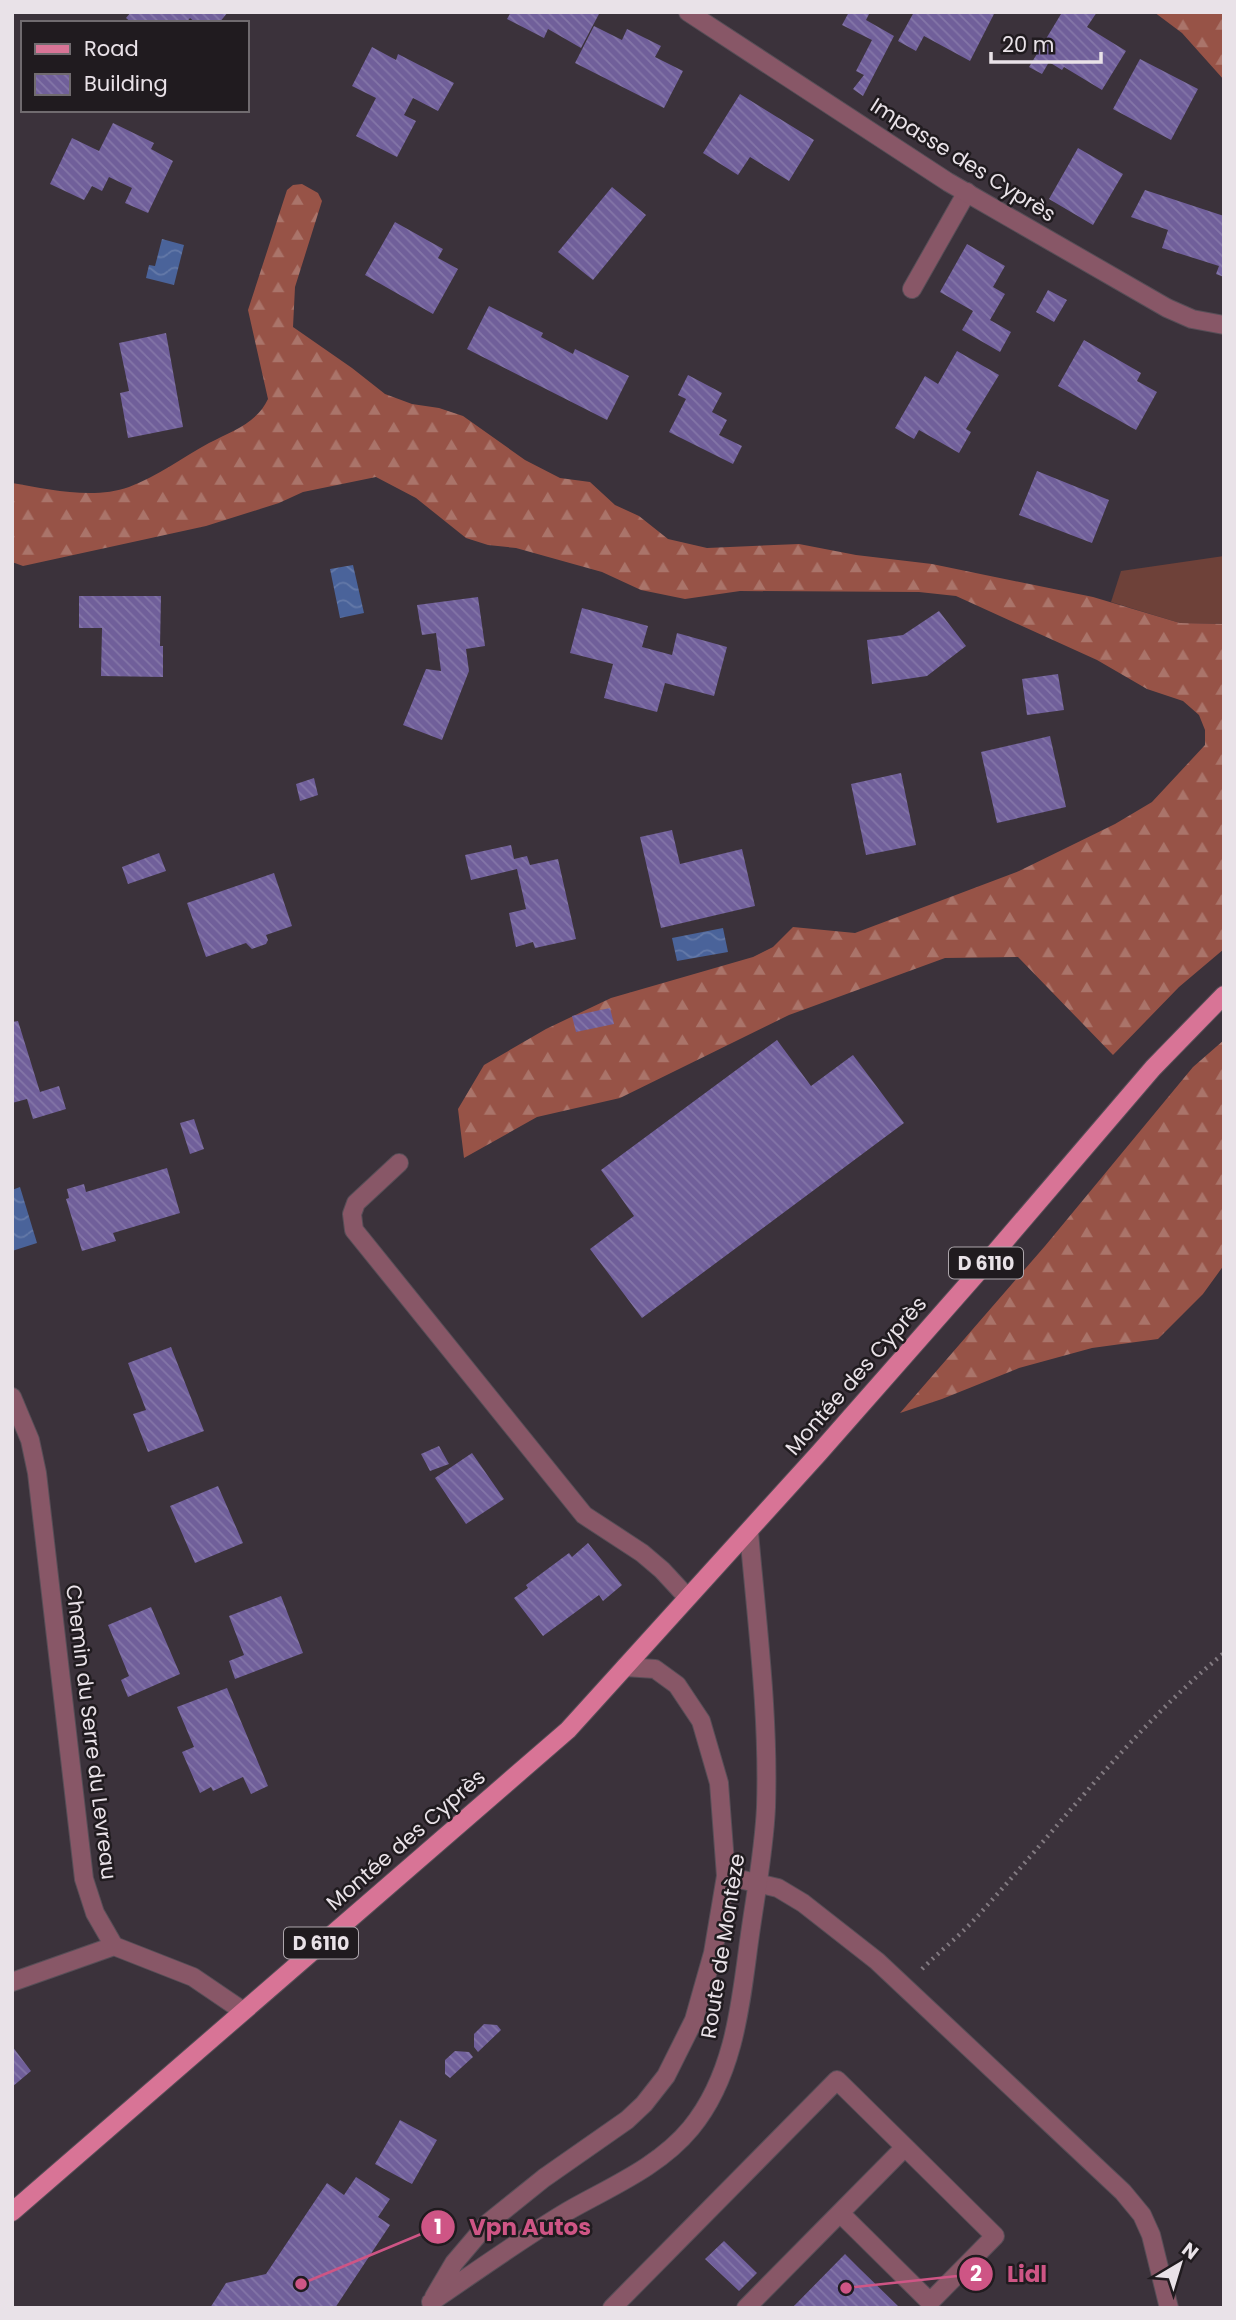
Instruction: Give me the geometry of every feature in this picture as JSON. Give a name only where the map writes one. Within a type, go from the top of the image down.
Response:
[{"type":"main road","name":"Montée des Cyprès","points":[[12,2212],[568,1730],[971,1280],[1153,1068],[1224,995]]},
{"type":"street","name":"Impasse des Cyprès","points":[[688,12],[967,192],[1167,308],[1192,319],[1224,325]]},
{"type":"street","points":[[912,289],[967,192]]},
{"type":"street","points":[[399,1163],[356,1203],[352,1214],[354,1230],[584,1515],[642,1553],[687,1597]]},
{"type":"street","name":"Chemin du Serre du Levreau","points":[[12,1397],[30,1440],[37,1473],[84,1879],[96,1913],[114,1945]]},
{"type":"street","name":"Route de Montèze","points":[[431,2306],[568,2211],[625,2180],[661,2156],[690,2129],[712,2096],[728,2060],[745,1975],[766,1810],[766,1734],[748,1532]]},
{"type":"street","name":"Route de Montèze","points":[[431,2306],[454,2263],[488,2223],[544,2178],[627,2120],[644,2104],[666,2076],[694,2020],[713,1953],[726,1876],[719,1783],[701,1721],[677,1685],[655,1670],[625,1668]]},
{"type":"street","points":[[726,1876],[778,1888],[803,1903],[877,1961],[1123,2192],[1142,2215],[1151,2235],[1169,2308]]},
{"type":"street","points":[[12,1982],[114,1945],[193,1977],[243,2011]]},
{"type":"street","points":[[611,2308],[837,2080],[995,2236],[930,2302],[840,2213]]},
{"type":"street","points":[[746,2308],[905,2147]]},
{"type":"path","points":[[904,1986],[971,1923],[1121,1752],[1196,1676],[1224,1653]]},
{"type":"shaded area","points":[[1224,556],[1224,624],[1180,623],[1111,602],[1121,571]]},
{"type":"green space","points":[[1154,12],[1224,12],[1224,80],[1182,33]]},
{"type":"green space","points":[[302,184],[318,193],[322,201],[295,287],[293,327],[385,394],[412,404],[439,408],[463,416],[525,460],[560,478],[590,482],[615,505],[639,516],[668,539],[707,548],[799,544],[856,555],[932,564],[1093,597],[1180,623],[1224,624],[1224,949],[1179,987],[1113,1055],[1018,957],[945,958],[789,1015],[620,1098],[537,1117],[464,1158],[458,1109],[484,1065],[546,1029],[611,998],[753,957],[773,947],[793,927],[855,933],[1019,871],[1115,824],[1152,802],[1205,745],[1205,730],[1199,715],[1183,701],[1147,689],[1097,660],[956,596],[919,592],[740,591],[685,599],[641,590],[602,572],[516,548],[488,545],[466,538],[416,498],[376,477],[303,492],[279,503],[206,526],[23,566],[12,562],[12,483],[86,493],[129,487],[243,426],[263,407],[268,399],[248,310],[287,190],[293,185]]},
{"type":"green space","points":[[1224,1040],[1224,1265],[1203,1294],[1158,1339],[1092,1348],[1019,1368],[900,1413],[1045,1246],[1193,1067]]},
{"type":"water","points":[[162,239],[184,245],[174,285],[146,278],[149,265],[155,266]]},
{"type":"water","points":[[353,565],[364,613],[340,618],[330,569]]},
{"type":"water","points":[[723,928],[728,952],[677,961],[672,938]]},
{"type":"water","points":[[20,1187],[37,1243],[12,1251],[12,1190]]},
{"type":"building","points":[[131,12],[228,12],[221,21],[194,21],[190,18],[188,21],[130,21],[126,18]]},
{"type":"building","points":[[511,12],[600,12],[581,48],[548,29],[544,38],[507,19]]},
{"type":"building","points":[[849,12],[870,12],[866,20],[894,36],[863,96],[853,89],[864,75],[856,71],[872,40],[842,25]]},
{"type":"building","points":[[914,12],[995,12],[970,61],[924,36],[916,51],[898,41]]},
{"type":"building","points":[[1058,12],[1097,12],[1087,27],[1126,51],[1102,90],[1064,67],[1062,70],[1049,62],[1042,74],[1029,67],[1061,14]]},
{"type":"building","points":[[594,26],[622,40],[627,29],[661,46],[655,57],[683,71],[664,108],[575,63]]},
{"type":"building","points":[[372,47],[396,60],[398,54],[454,83],[438,111],[413,98],[404,115],[416,121],[397,157],[356,136],[376,98],[352,86]]},
{"type":"building","points":[[1140,59],[1198,89],[1171,140],[1113,109]]},
{"type":"building","points":[[740,94],[814,140],[789,181],[750,157],[738,175],[703,153]]},
{"type":"building","points":[[113,123],[154,143],[151,149],[173,161],[148,213],[125,203],[132,188],[109,177],[102,191],[92,186],[84,200],[50,184],[72,138],[99,151]]},
{"type":"building","points":[[1078,148],[1123,174],[1093,225],[1049,199]]},
{"type":"building","points":[[612,187],[646,215],[593,280],[558,252]]},
{"type":"building","points":[[1145,190],[1224,216],[1224,277],[1216,274],[1219,266],[1162,248],[1168,230],[1131,217]]},
{"type":"building","points":[[395,222],[443,249],[438,258],[458,269],[433,314],[365,275]]},
{"type":"building","points":[[967,244],[1005,266],[993,287],[1005,294],[990,320],[1011,332],[1000,352],[962,330],[973,311],[940,292]]},
{"type":"building","points":[[1048,290],[1067,300],[1054,322],[1036,312]]},
{"type":"building","points":[[489,306],[543,333],[541,337],[573,354],[575,349],[629,376],[607,420],[467,349]]},
{"type":"building","points":[[166,333],[183,427],[128,438],[120,393],[129,391],[119,343]]},
{"type":"building","points":[[1084,340],[1141,373],[1137,381],[1157,392],[1136,430],[1058,386]]},
{"type":"building","points":[[957,351],[999,375],[966,429],[971,432],[959,453],[919,430],[914,439],[895,428],[925,376],[938,384]]},
{"type":"building","points":[[688,375],[722,393],[712,412],[727,420],[719,435],[742,446],[733,464],[669,432],[686,399],[678,395]]},
{"type":"building","points":[[1037,471],[1109,500],[1092,543],[1019,515]]},
{"type":"building","points":[[79,596],[161,596],[160,646],[163,646],[163,677],[101,676],[102,628],[79,628]]},
{"type":"building","points":[[478,597],[485,646],[466,649],[469,671],[442,740],[403,725],[426,669],[441,671],[436,633],[422,635],[417,605]]},
{"type":"building","points":[[582,608],[648,626],[642,647],[672,655],[677,633],[727,647],[714,696],[665,683],[657,712],[604,698],[613,664],[570,653]]},
{"type":"building","points":[[939,611],[966,646],[927,676],[872,684],[867,640],[903,635]]},
{"type":"building","points":[[1058,674],[1064,710],[1027,715],[1022,679]]},
{"type":"building","points":[[1050,736],[1066,807],[997,823],[981,752]]},
{"type":"building","points":[[901,773],[916,845],[866,855],[851,784]]},
{"type":"building","points":[[314,778],[318,795],[300,801],[296,784]]},
{"type":"building","points":[[672,830],[680,864],[742,849],[755,906],[661,928],[640,837]]},
{"type":"building","points":[[511,845],[514,859],[527,856],[530,865],[558,859],[576,939],[535,948],[533,942],[516,947],[509,913],[526,909],[517,869],[471,880],[465,855]]},
{"type":"building","points":[[159,853],[166,871],[128,884],[122,867]]},
{"type":"building","points":[[274,873],[292,926],[266,935],[266,944],[252,949],[246,943],[206,957],[187,903]]},
{"type":"building","points":[[610,1008],[614,1024],[576,1032],[572,1016]]},
{"type":"building","points":[[18,1021],[40,1092],[59,1086],[66,1109],[33,1119],[27,1099],[12,1103],[12,1022]]},
{"type":"building","points":[[777,1040],[811,1086],[853,1055],[904,1123],[642,1318],[590,1249],[634,1216],[601,1170]]},
{"type":"building","points":[[194,1119],[204,1149],[190,1154],[180,1123]]},
{"type":"building","points":[[167,1168],[180,1213],[113,1233],[116,1241],[82,1251],[66,1199],[69,1198],[67,1189],[84,1184],[86,1192]]},
{"type":"building","points":[[171,1347],[204,1431],[148,1452],[133,1414],[146,1410],[128,1363]]},
{"type":"building","points":[[439,1446],[449,1464],[430,1471],[421,1454]]},
{"type":"building","points":[[472,1453],[504,1499],[466,1524],[435,1478]]},
{"type":"building","points":[[218,1486],[243,1543],[195,1563],[170,1506]]},
{"type":"building","points":[[588,1543],[622,1585],[603,1601],[599,1595],[543,1636],[514,1598],[528,1588],[526,1585],[569,1553],[572,1557]]},
{"type":"building","points":[[281,1596],[303,1653],[235,1679],[229,1661],[244,1655],[229,1616]]},
{"type":"building","points":[[151,1607],[180,1674],[128,1697],[121,1680],[129,1676],[108,1625]]},
{"type":"building","points":[[227,1688],[268,1786],[251,1794],[243,1777],[213,1791],[211,1787],[200,1793],[182,1752],[194,1747],[177,1707]]},
{"type":"building","points":[[484,2024],[497,2025],[501,2030],[478,2052],[474,2047],[474,2034]]},
{"type":"building","points":[[12,2046],[31,2071],[12,2087]]},
{"type":"building","points":[[455,2051],[469,2052],[473,2057],[450,2078],[445,2074],[445,2060]]},
{"type":"building","points":[[400,2120],[437,2140],[412,2184],[375,2164]]},
{"type":"building","points":[[356,2177],[390,2199],[378,2217],[390,2225],[335,2308],[210,2308],[226,2283],[266,2274],[327,2183],[344,2195]]},
{"type":"building","points":[[724,2241],[757,2273],[739,2291],[705,2259]]},
{"type":"building","points":[[845,2254],[860,2269],[900,2308],[792,2308]]},
{"type":"place","name":"Vpn Autos","points":[[301,2284]]},
{"type":"place","name":"Lidl","points":[[846,2288]]}]
